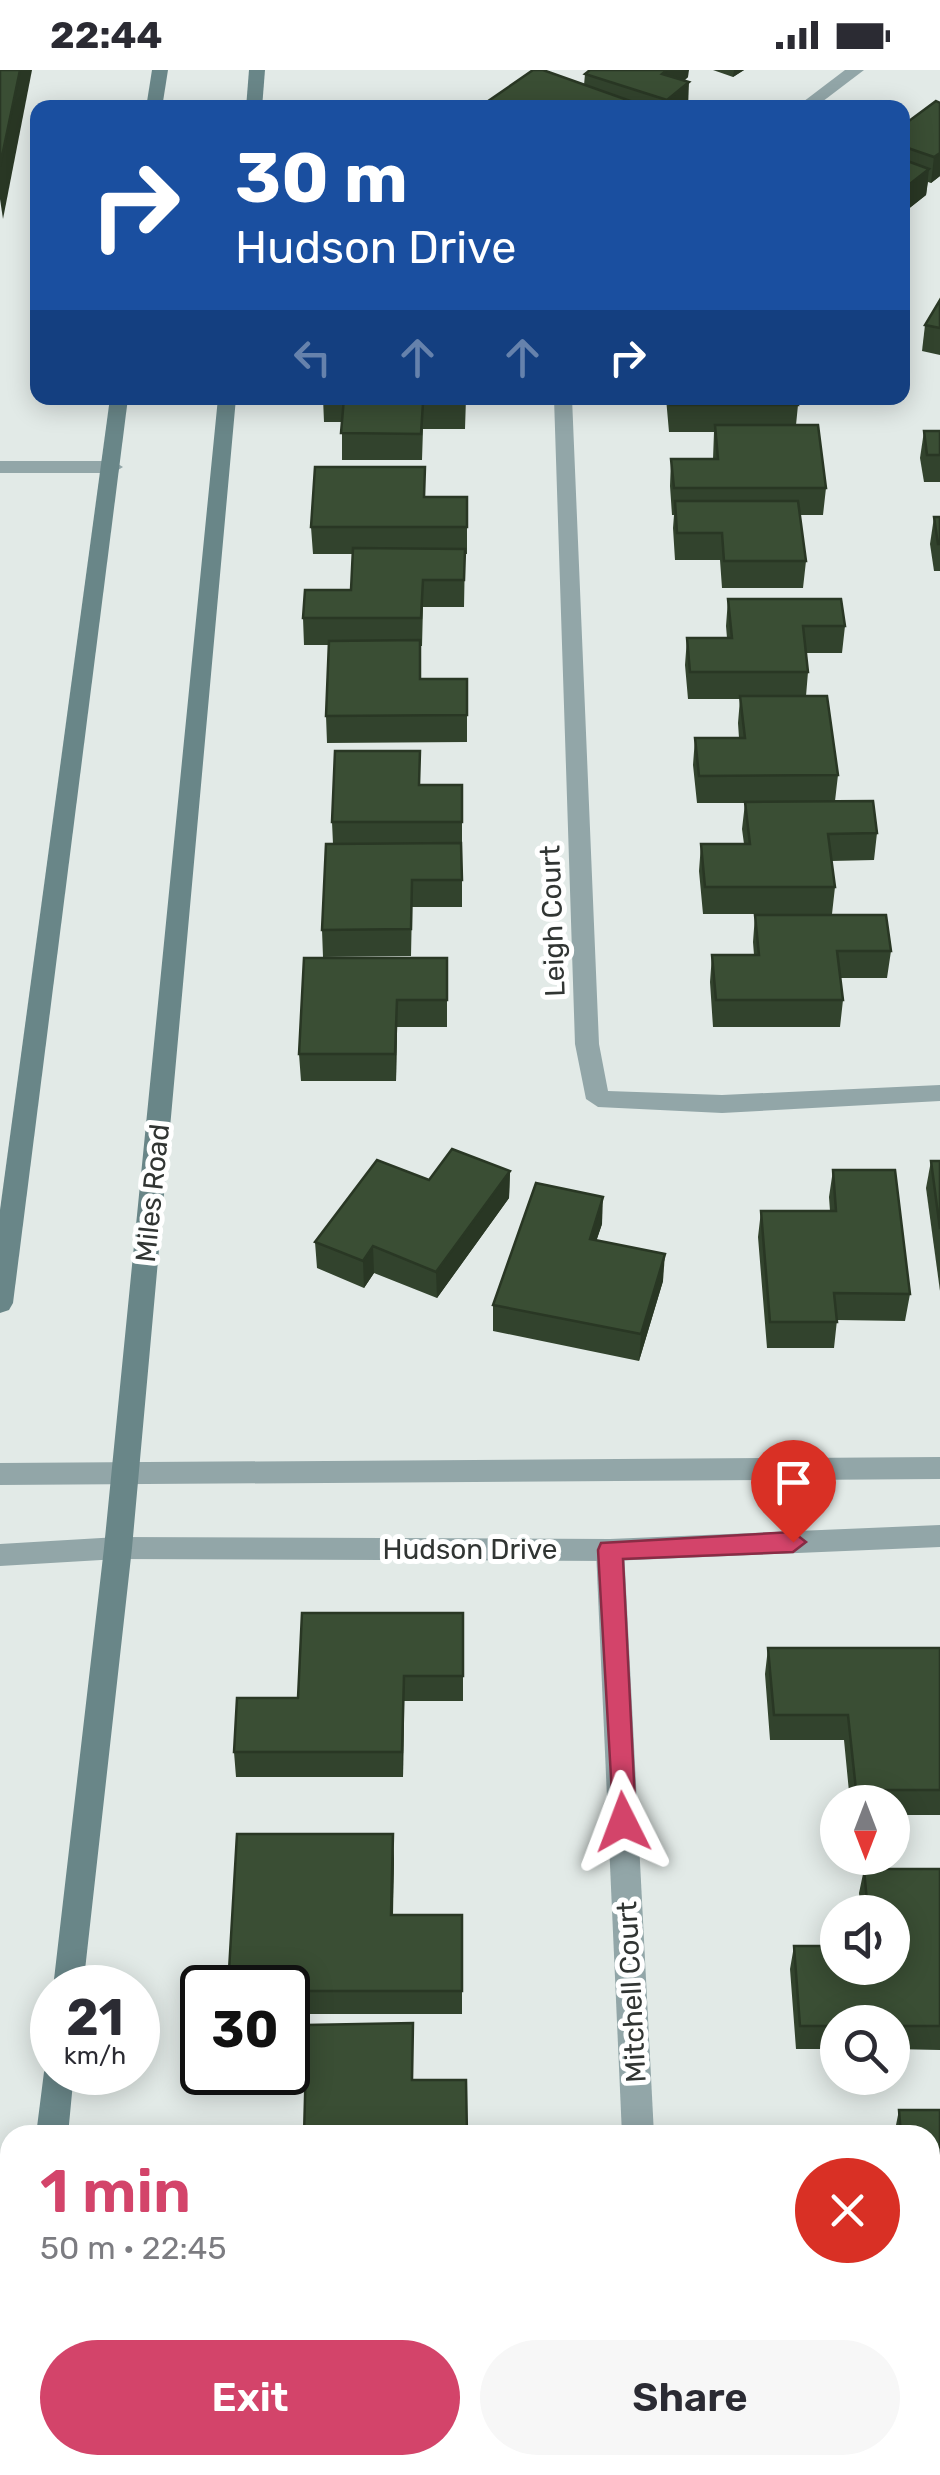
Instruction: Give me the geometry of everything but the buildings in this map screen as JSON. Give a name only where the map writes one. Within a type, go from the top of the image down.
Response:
[{"type":"main road","points":[[155,100],[160,70]]},
{"type":"main road","points":[[255,100],[257,70]]},
{"type":"main road","points":[[0,1303],[119,405]]},
{"type":"main road","name":"Miles Road","points":[[71,1965],[118,1548],[227,405]]},
{"type":"main road","points":[[53,2125],[56,2095]]},
{"type":"street","points":[[813,100],[856,70]]},
{"type":"street","name":"Leigh Court","points":[[562,405],[587,1044],[598,1099],[722,1104],[940,1093]]},
{"type":"street","points":[[0,467],[113,467]]},
{"type":"street","points":[[0,1474],[125,1470],[940,1468]]},
{"type":"street","name":"Hudson Drive","points":[[0,1555],[118,1548],[610,1550],[940,1536]]},
{"type":"street","name":"Mitchell Court","points":[[610,1550],[638,2125]]},
{"type":"route","points":[[623,1822],[610,1550],[793,1542]]}]
